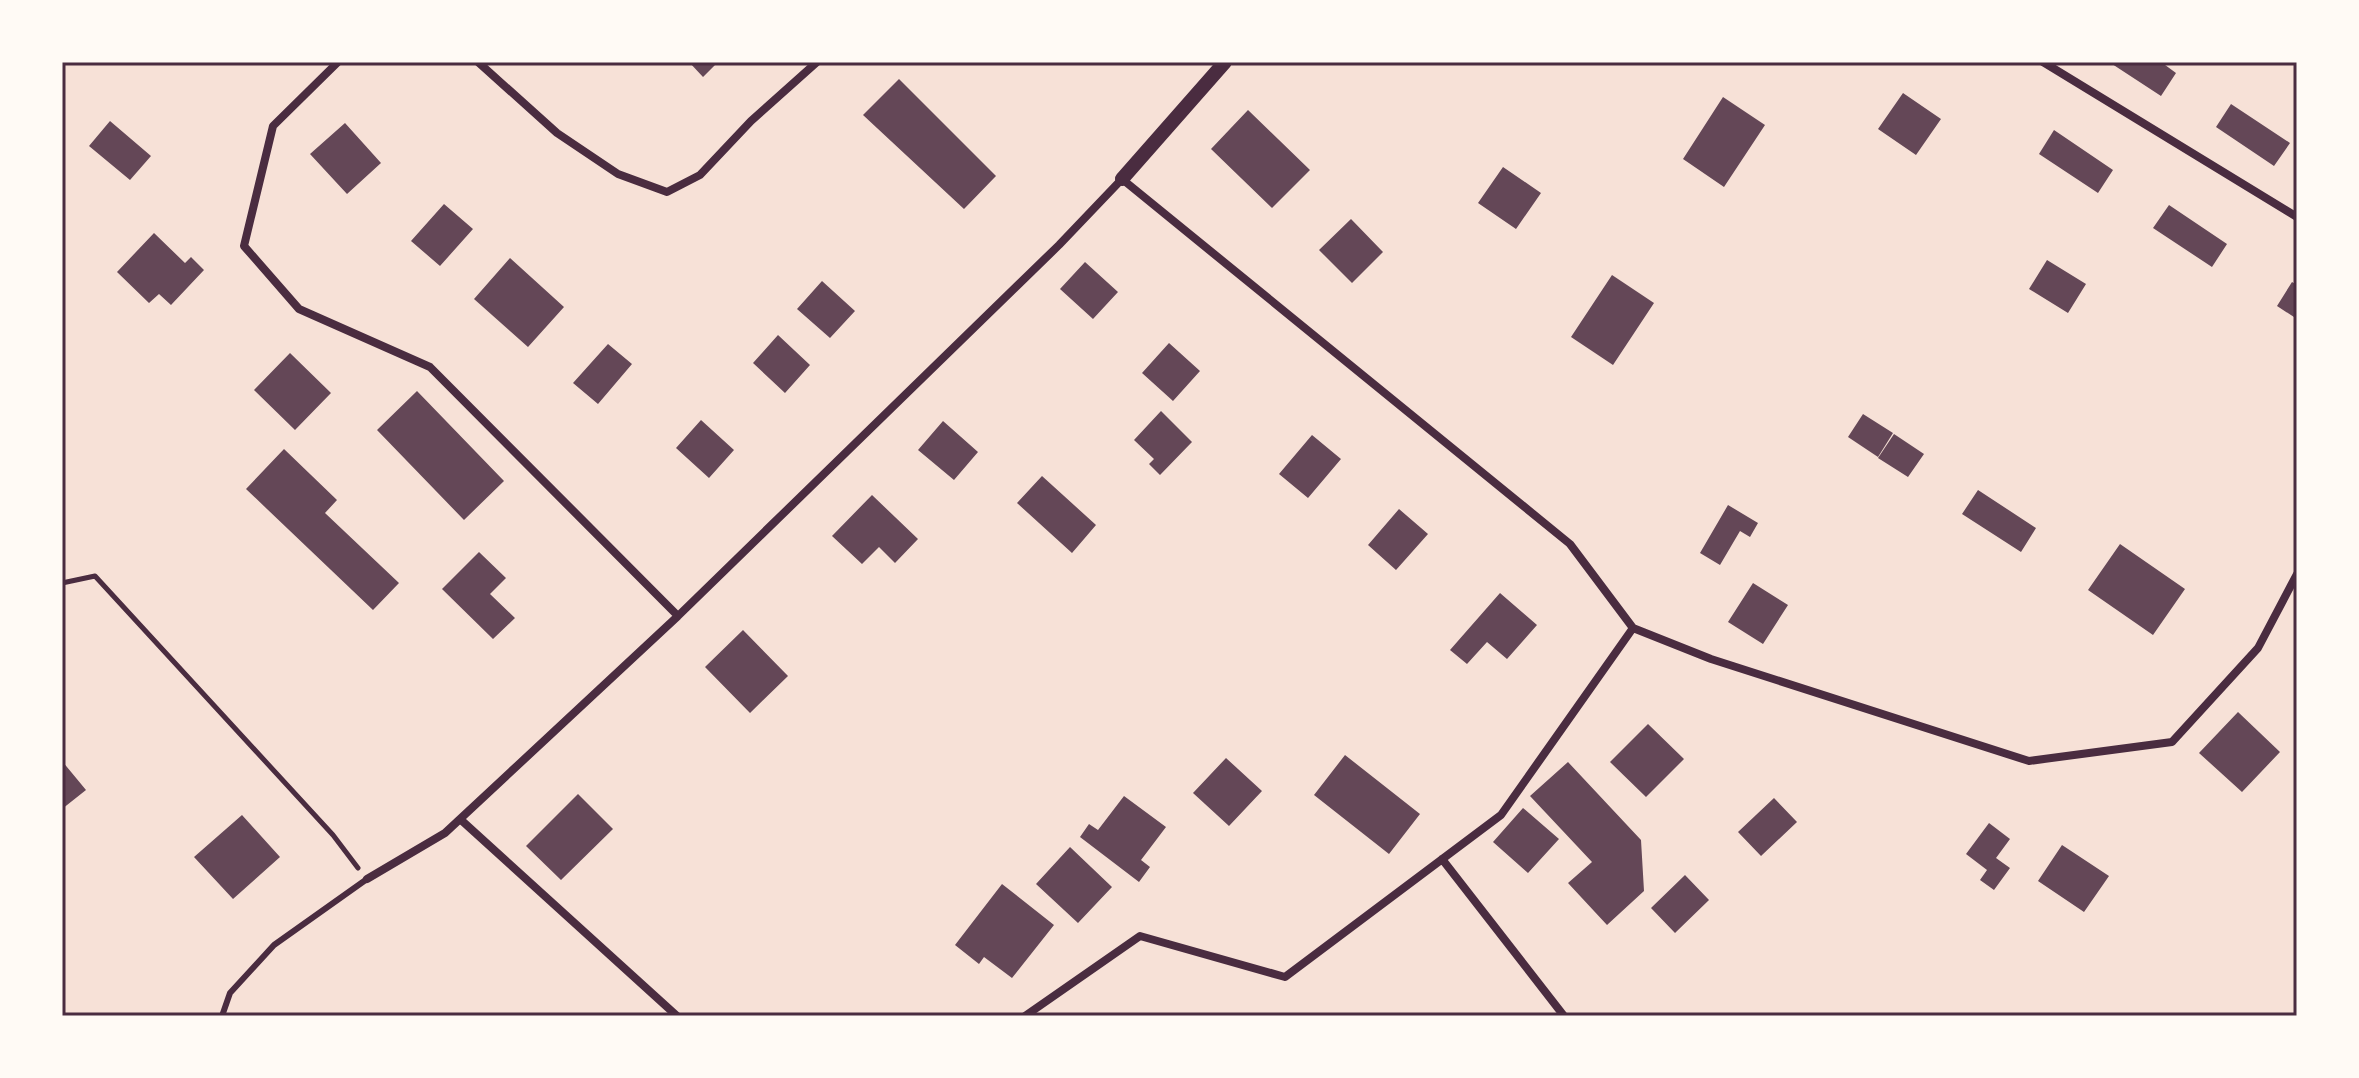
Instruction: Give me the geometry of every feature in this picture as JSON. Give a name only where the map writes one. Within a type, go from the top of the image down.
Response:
[{"type":"street","points":[[338,62],[273,126],[244,246],[299,309],[430,367],[678,616]]},
{"type":"street","points":[[478,62],[557,133],[618,174],[667,192],[700,175],[751,121],[817,62]]},
{"type":"street","points":[[367,879],[445,833],[678,616],[1059,245],[1225,62]]},
{"type":"street","points":[[2043,62],[2297,217]]},
{"type":"street","points":[[1122,179],[1570,544],[1633,628],[1711,659],[2029,761],[2172,742],[2258,648],[2297,574]]},
{"type":"street","points":[[1025,1016],[1140,936],[1285,977],[1501,815],[1633,628]]},
{"type":"street","points":[[460,819],[677,1016]]},
{"type":"street","points":[[1442,859],[1564,1016]]},
{"type":"lane","points":[[222,1016],[230,993],[274,945],[367,879]]},
{"type":"path","points":[[62,583],[95,576],[333,835],[367,879]]},
{"type":"building","points":[[689,62],[712,62],[715,65],[703,77]]},
{"type":"building","points":[[2109,62],[2161,62],[2176,73],[2161,96]]},
{"type":"building","points":[[899,79],[996,176],[964,209],[863,115]]},
{"type":"building","points":[[1903,93],[1941,119],[1916,155],[1878,129]]},
{"type":"building","points":[[1723,97],[1765,125],[1724,187],[1683,159]]},
{"type":"building","points":[[2231,104],[2290,143],[2274,166],[2216,127]]},
{"type":"building","points":[[1248,110],[1310,170],[1272,208],[1211,149]]},
{"type":"building","points":[[110,121],[151,156],[130,180],[89,146]]},
{"type":"building","points":[[345,123],[381,163],[347,194],[310,154]]},
{"type":"building","points":[[2054,130],[2113,170],[2098,193],[2039,154]]},
{"type":"building","points":[[1503,167],[1541,193],[1516,229],[1478,203]]},
{"type":"building","points":[[444,204],[473,229],[440,266],[411,241]]},
{"type":"building","points":[[2169,205],[2227,244],[2212,267],[2153,228]]},
{"type":"building","points":[[1351,219],[1383,252],[1352,283],[1319,250]]},
{"type":"building","points":[[154,233],[185,263],[191,257],[204,270],[171,305],[159,294],[149,303],[117,272]]},
{"type":"building","points":[[510,258],[564,307],[528,347],[474,299]]},
{"type":"building","points":[[2047,260],[2086,284],[2068,313],[2029,289]]},
{"type":"building","points":[[1085,262],[1118,292],[1093,319],[1060,289]]},
{"type":"building","points":[[1612,275],[1654,303],[1613,365],[1571,337]]},
{"type":"building","points":[[822,281],[855,311],[830,338],[797,309]]},
{"type":"building","points":[[2292,282],[2297,285],[2297,319],[2277,306]]},
{"type":"building","points":[[778,335],[810,365],[785,393],[753,363]]},
{"type":"building","points":[[1169,343],[1200,371],[1173,401],[1142,373]]},
{"type":"building","points":[[608,344],[632,364],[598,404],[573,383]]},
{"type":"building","points":[[290,353],[331,393],[295,430],[254,390]]},
{"type":"building","points":[[417,391],[504,481],[464,520],[377,430]]},
{"type":"building","points":[[1161,411],[1192,442],[1160,475],[1149,464],[1154,459],[1134,440]]},
{"type":"building","points":[[1863,414],[1893,433],[1878,457],[1848,437]]},
{"type":"building","points":[[701,420],[734,450],[709,478],[676,448]]},
{"type":"building","points":[[943,421],[978,452],[954,480],[918,450]]},
{"type":"building","points":[[1894,434],[1924,454],[1908,477],[1878,458]]},
{"type":"building","points":[[1312,435],[1341,459],[1308,498],[1279,474]]},
{"type":"building","points":[[284,449],[337,500],[325,513],[399,583],[373,610],[246,489]]},
{"type":"building","points":[[1042,476],[1096,525],[1072,553],[1017,503]]},
{"type":"building","points":[[1978,490],[2036,528],[2021,552],[1962,514]]},
{"type":"building","points":[[872,495],[918,539],[895,563],[879,547],[862,564],[832,536]]},
{"type":"building","points":[[1728,505],[1758,523],[1750,537],[1740,531],[1720,565],[1700,553]]},
{"type":"building","points":[[1399,509],[1428,534],[1396,570],[1368,545]]},
{"type":"building","points":[[2120,544],[2185,589],[2153,635],[2088,590]]},
{"type":"building","points":[[479,552],[506,578],[490,594],[515,618],[493,639],[442,589]]},
{"type":"building","points":[[1753,583],[1788,605],[1763,644],[1728,622]]},
{"type":"building","points":[[1500,593],[1537,625],[1507,659],[1487,642],[1467,664],[1450,650]]},
{"type":"building","points":[[743,630],[788,676],[750,713],[705,667]]},
{"type":"building","points":[[2238,712],[2280,752],[2242,792],[2199,753]]},
{"type":"building","points":[[1648,724],[1684,759],[1646,797],[1610,762]]},
{"type":"building","points":[[1345,755],[1420,814],[1389,854],[1314,795]]},
{"type":"building","points":[[1226,758],[1262,791],[1229,826],[1193,793]]},
{"type":"building","points":[[62,761],[86,790],[62,809]]},
{"type":"building","points":[[1568,762],[1641,840],[1644,891],[1607,925],[1568,883],[1592,862],[1530,796]]},
{"type":"building","points":[[578,794],[613,829],[561,880],[526,846]]},
{"type":"building","points":[[1124,796],[1166,827],[1141,860],[1150,867],[1139,882],[1080,837],[1089,824],[1098,830]]},
{"type":"building","points":[[1774,798],[1797,822],[1761,856],[1738,832]]},
{"type":"building","points":[[1523,808],[1559,839],[1528,873],[1493,842]]},
{"type":"building","points":[[242,815],[280,857],[233,899],[194,857]]},
{"type":"building","points":[[1989,823],[2010,839],[1996,858],[2010,868],[1994,890],[1980,880],[1987,870],[1966,854]]},
{"type":"building","points":[[2062,845],[2109,876],[2084,912],[2038,881]]},
{"type":"building","points":[[1070,847],[1112,887],[1078,923],[1036,884]]},
{"type":"building","points":[[1685,875],[1709,900],[1675,933],[1651,908]]},
{"type":"building","points":[[1002,884],[1054,925],[1012,978],[984,957],[979,964],[955,945]]}]
